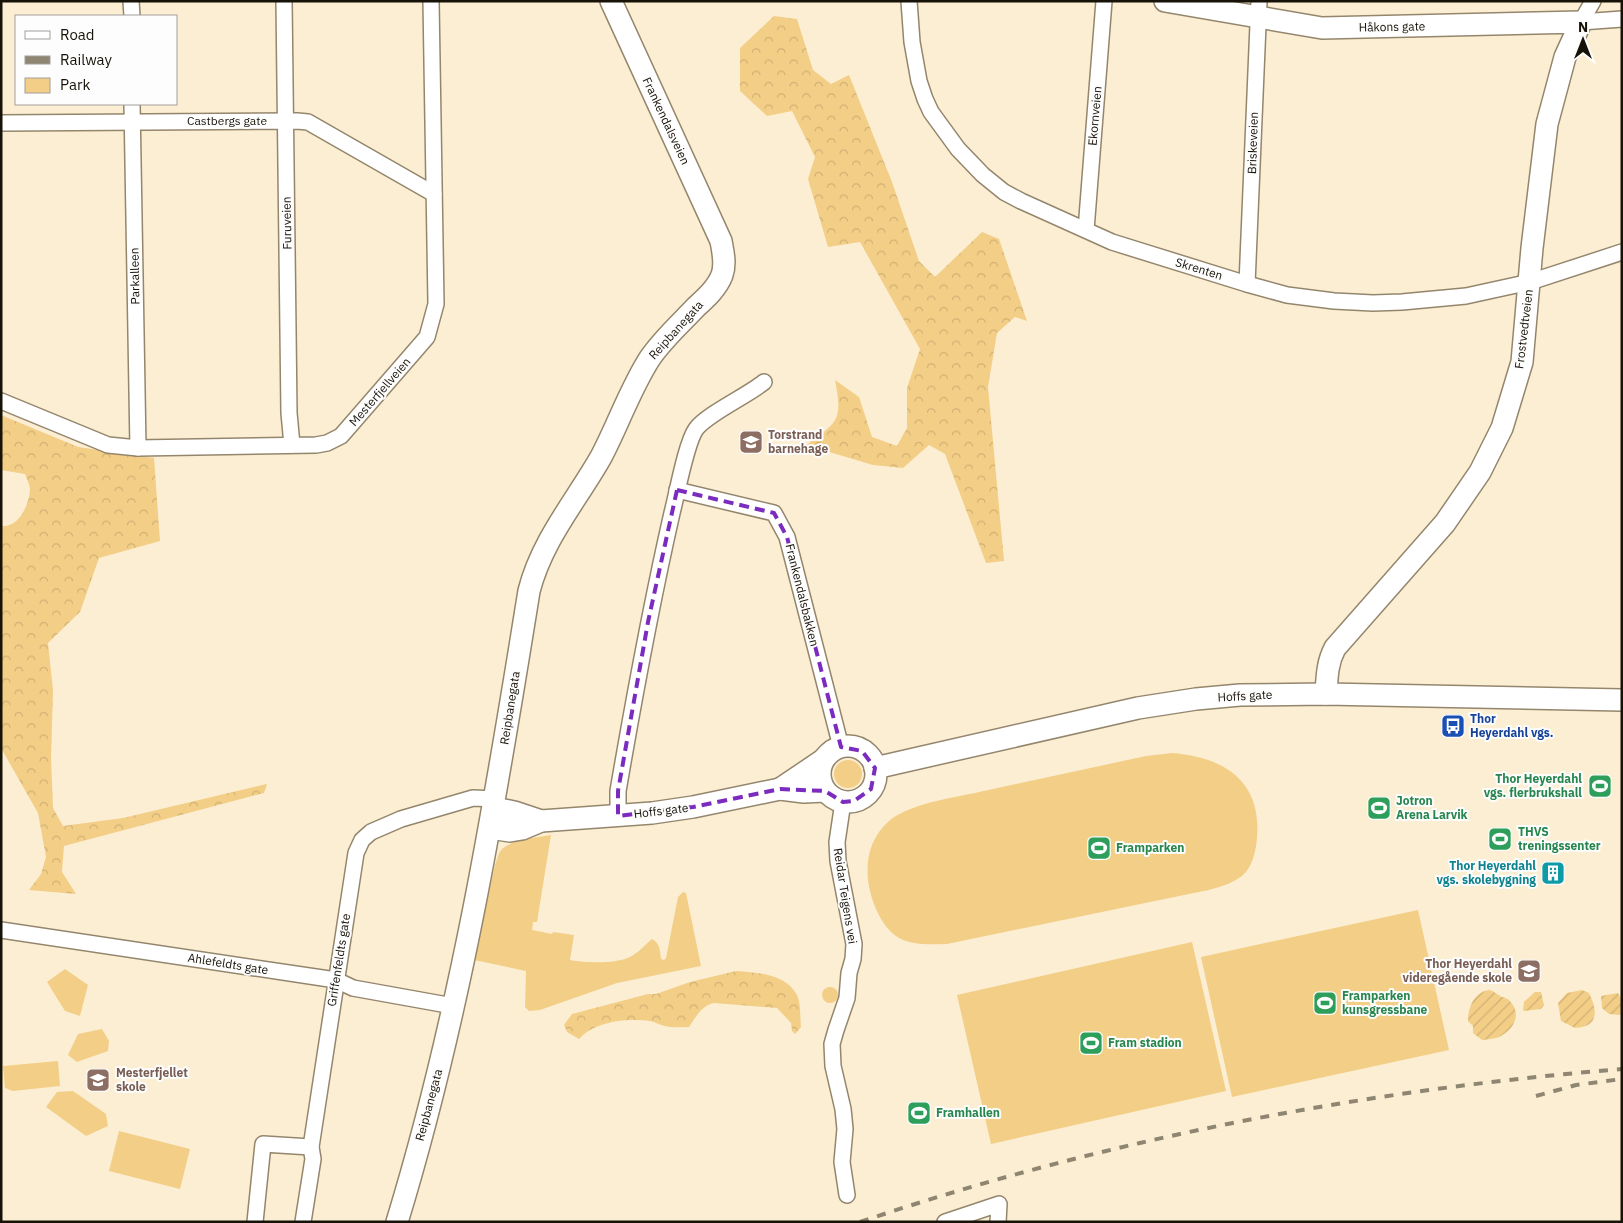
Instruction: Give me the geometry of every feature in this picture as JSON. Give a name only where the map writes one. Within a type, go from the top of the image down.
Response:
[{"type":"main road","name":"Frankendalsveien","points":[[612,1],[722,241]]},
{"type":"main road","name":"Håkons gate","points":[[1164,1],[1258,10],[1322,28],[1581,22]]},
{"type":"main road","name":"Frostvedtveien","points":[[1326,694],[1330,657],[1335,648],[1445,523],[1480,472],[1502,428],[1522,362],[1547,124],[1566,57],[1581,22]]},
{"type":"main road","name":"Reipbanegata","points":[[397,1222],[433,1092],[453,1006],[493,812],[529,590],[534,573],[547,544],[601,457],[650,358],[668,336],[714,289],[722,274],[724,260],[722,241]]},
{"type":"main road","name":"Hoffs gate","points":[[875,768],[1138,708],[1196,699],[1240,695],[1326,694],[1622,700]]},
{"type":"main road","points":[[841,747],[852,747],[862,750],[870,758],[875,768],[875,779],[871,789],[864,797],[854,801],[834,796],[821,782],[820,771],[824,760],[831,752],[841,747]]},
{"type":"main road","name":"Hoffs gate","points":[[780,789],[824,760]]},
{"type":"main road","name":"Hoffs gate","points":[[493,812],[510,831],[541,821],[618,816],[693,807],[780,789],[834,796]]},
{"type":"street","points":[[131,1],[132,15]]},
{"type":"street","name":"Furuveien","points":[[284,1],[289,413],[292,445]]},
{"type":"street","name":"Mesterfjellveien","points":[[1,401],[108,445],[138,448],[327,444],[341,436],[427,337],[436,304],[431,1]]},
{"type":"street","name":"Skrenten","points":[[910,1],[912,42],[919,81],[931,112],[958,149],[983,176],[1004,192],[1112,242],[1287,295],[1325,300],[1395,302],[1466,296],[1530,282],[1622,252]]},
{"type":"street","name":"Ekornveien","points":[[1086,230],[1104,1]]},
{"type":"street","name":"Frostvedtveien","points":[[1581,22],[1592,1]]},
{"type":"street","name":"Briskeveien","points":[[1247,284],[1258,10]]},
{"type":"street","name":"Håkons gate","points":[[1581,22],[1622,20]]},
{"type":"street","name":"Parkalleen","points":[[132,105],[138,448]]},
{"type":"street","name":"Castbergs gate","points":[[1,123],[133,121],[308,122],[434,194]]},
{"type":"street","points":[[618,816],[618,791],[648,622],[677,490],[690,443],[696,429],[705,420],[753,392],[764,382]]},
{"type":"street","name":"Frankendalsbakken","points":[[677,490],[774,514],[787,537],[841,747]]},
{"type":"street","name":"Reidar Teigens vei","points":[[834,796],[838,861],[854,944],[847,998],[832,1044],[834,1066],[844,1109],[845,1129],[842,1162],[847,1195]]},
{"type":"street","name":"Griffenfeldts gate","points":[[303,1222],[313,1159],[311,1147],[336,980],[356,853],[362,840],[371,832],[401,819],[473,798],[493,812]]},
{"type":"street","name":"Ahlefeldts gate","points":[[1,930],[336,980],[353,988],[453,1006]]},
{"type":"street","points":[[255,1222],[263,1144],[311,1147]]},
{"type":"street","points":[[945,1222],[999,1204],[998,1222]]},
{"type":"highlighted area","points":[[677,490],[774,513],[787,537],[841,747],[862,751],[875,768],[871,789],[854,801],[843,802],[825,791],[780,789],[693,807],[618,816],[618,791],[648,622]]},
{"type":"green space","points":[[774,16],[797,19],[813,70],[831,84],[849,75],[892,182],[919,261],[935,277],[982,232],[999,239],[1027,321],[1015,317],[997,333],[988,387],[1004,561],[986,563],[945,454],[929,445],[903,468],[873,465],[806,445],[825,431],[836,419],[838,404],[835,380],[859,397],[872,437],[897,446],[907,428],[907,388],[920,349],[860,242],[828,247],[808,179],[815,157],[792,111],[767,116],[740,91],[740,48]]},
{"type":"green space","points":[[1,415],[78,447],[154,458],[160,541],[99,558],[80,612],[48,643],[53,690],[51,759],[53,808],[63,826],[123,818],[267,784],[264,793],[64,846],[62,872],[76,894],[29,890],[41,874],[46,857],[38,813],[1,748],[1,526],[7,526],[18,519],[28,502],[30,490],[25,474],[1,470]]},
{"type":"green space","points":[[1172,753],[1191,755],[1208,760],[1236,776],[1246,787],[1253,801],[1257,818],[1256,848],[1248,869],[1236,880],[1206,890],[947,944],[923,944],[904,940],[889,930],[882,921],[869,886],[868,862],[874,840],[880,830],[899,814],[939,800],[1146,756]]},
{"type":"green space","points":[[848,760],[858,764],[862,774],[858,784],[848,788],[838,784],[834,774],[838,764]]},
{"type":"green space","points":[[551,835],[537,922],[533,922],[532,930],[552,934],[553,932],[574,935],[570,960],[584,962],[617,961],[630,957],[652,939],[658,945],[661,959],[664,960],[666,958],[678,897],[683,892],[686,893],[701,966],[617,983],[540,1010],[529,1011],[525,1007],[526,971],[474,960],[495,865],[501,850],[511,843]]},
{"type":"green space","name":"Framparken kunsgressbane","points":[[1418,910],[1449,1050],[1232,1097],[1201,957]]},
{"type":"green space","name":"Fram stadion","points":[[1192,942],[1226,1091],[991,1144],[957,995]]},
{"type":"green space","points":[[65,969],[88,985],[80,1016],[65,1011],[47,982]]},
{"type":"green space","points":[[736,971],[753,972],[778,978],[792,988],[797,995],[800,1011],[801,1027],[795,1034],[792,1031],[791,1023],[777,1008],[714,1003],[702,1009],[689,1027],[668,1027],[650,1021],[612,1022],[594,1028],[579,1039],[567,1032],[564,1025],[572,1014],[648,994],[656,994],[690,982]]},
{"type":"green space","points":[[827,987],[833,987],[838,992],[836,1001],[827,1003],[822,998],[822,992]]},
{"type":"green space","points":[[1489,990],[1507,998],[1513,1005],[1516,1015],[1513,1025],[1506,1033],[1497,1038],[1482,1040],[1473,1033],[1473,1026],[1468,1021],[1468,1016],[1476,997]]},
{"type":"green space","points":[[1582,990],[1589,993],[1595,1011],[1593,1021],[1583,1027],[1575,1028],[1561,1021],[1558,1003],[1567,993]]},
{"type":"green space","points":[[1535,992],[1541,992],[1544,1005],[1541,1009],[1524,1011],[1524,1002]]},
{"type":"green space","points":[[1618,993],[1622,1000],[1622,1013],[1620,1015],[1609,1014],[1602,1008],[1601,996]]},
{"type":"green space","points":[[102,1029],[109,1041],[108,1051],[77,1062],[68,1055],[78,1034]]},
{"type":"green space","points":[[58,1061],[60,1086],[13,1091],[5,1088],[3,1066]]},
{"type":"green space","points":[[73,1091],[106,1114],[108,1126],[86,1136],[46,1107],[57,1092]]},
{"type":"green space","points":[[119,1131],[190,1149],[180,1189],[109,1171]]},
{"type":"railway","points":[[860,1222],[953,1192],[1047,1166],[1236,1122],[1429,1090],[1525,1078],[1622,1069]]},
{"type":"railway","points":[[1536,1096],[1576,1085],[1622,1079]]},
{"type":"place","name":"Torstrand barnehage","points":[[751,442]]},
{"type":"place","name":"Thor Heyerdahl vgs.","points":[[1453,726]]},
{"type":"place","name":"Thor Heyerdahl vgs. flerbrukshall","points":[[1600,786]]},
{"type":"place","name":"Jotron Arena Larvik","points":[[1379,808]]},
{"type":"place","name":"THVS treningssenter","points":[[1500,839]]},
{"type":"place","name":"Framparken","points":[[1099,848]]},
{"type":"place","name":"Thor Heyerdahl vgs. skolebygning","points":[[1553,873]]},
{"type":"place","name":"Thor Heyerdahl videregående skole","points":[[1529,971]]},
{"type":"place","name":"Framparken kunsgressbane","points":[[1325,1003]]},
{"type":"place","name":"Fram stadion","points":[[1091,1043]]},
{"type":"place","name":"Mesterfjellet skole","points":[[98,1080]]},
{"type":"place","name":"Framhallen","points":[[919,1113]]}]
